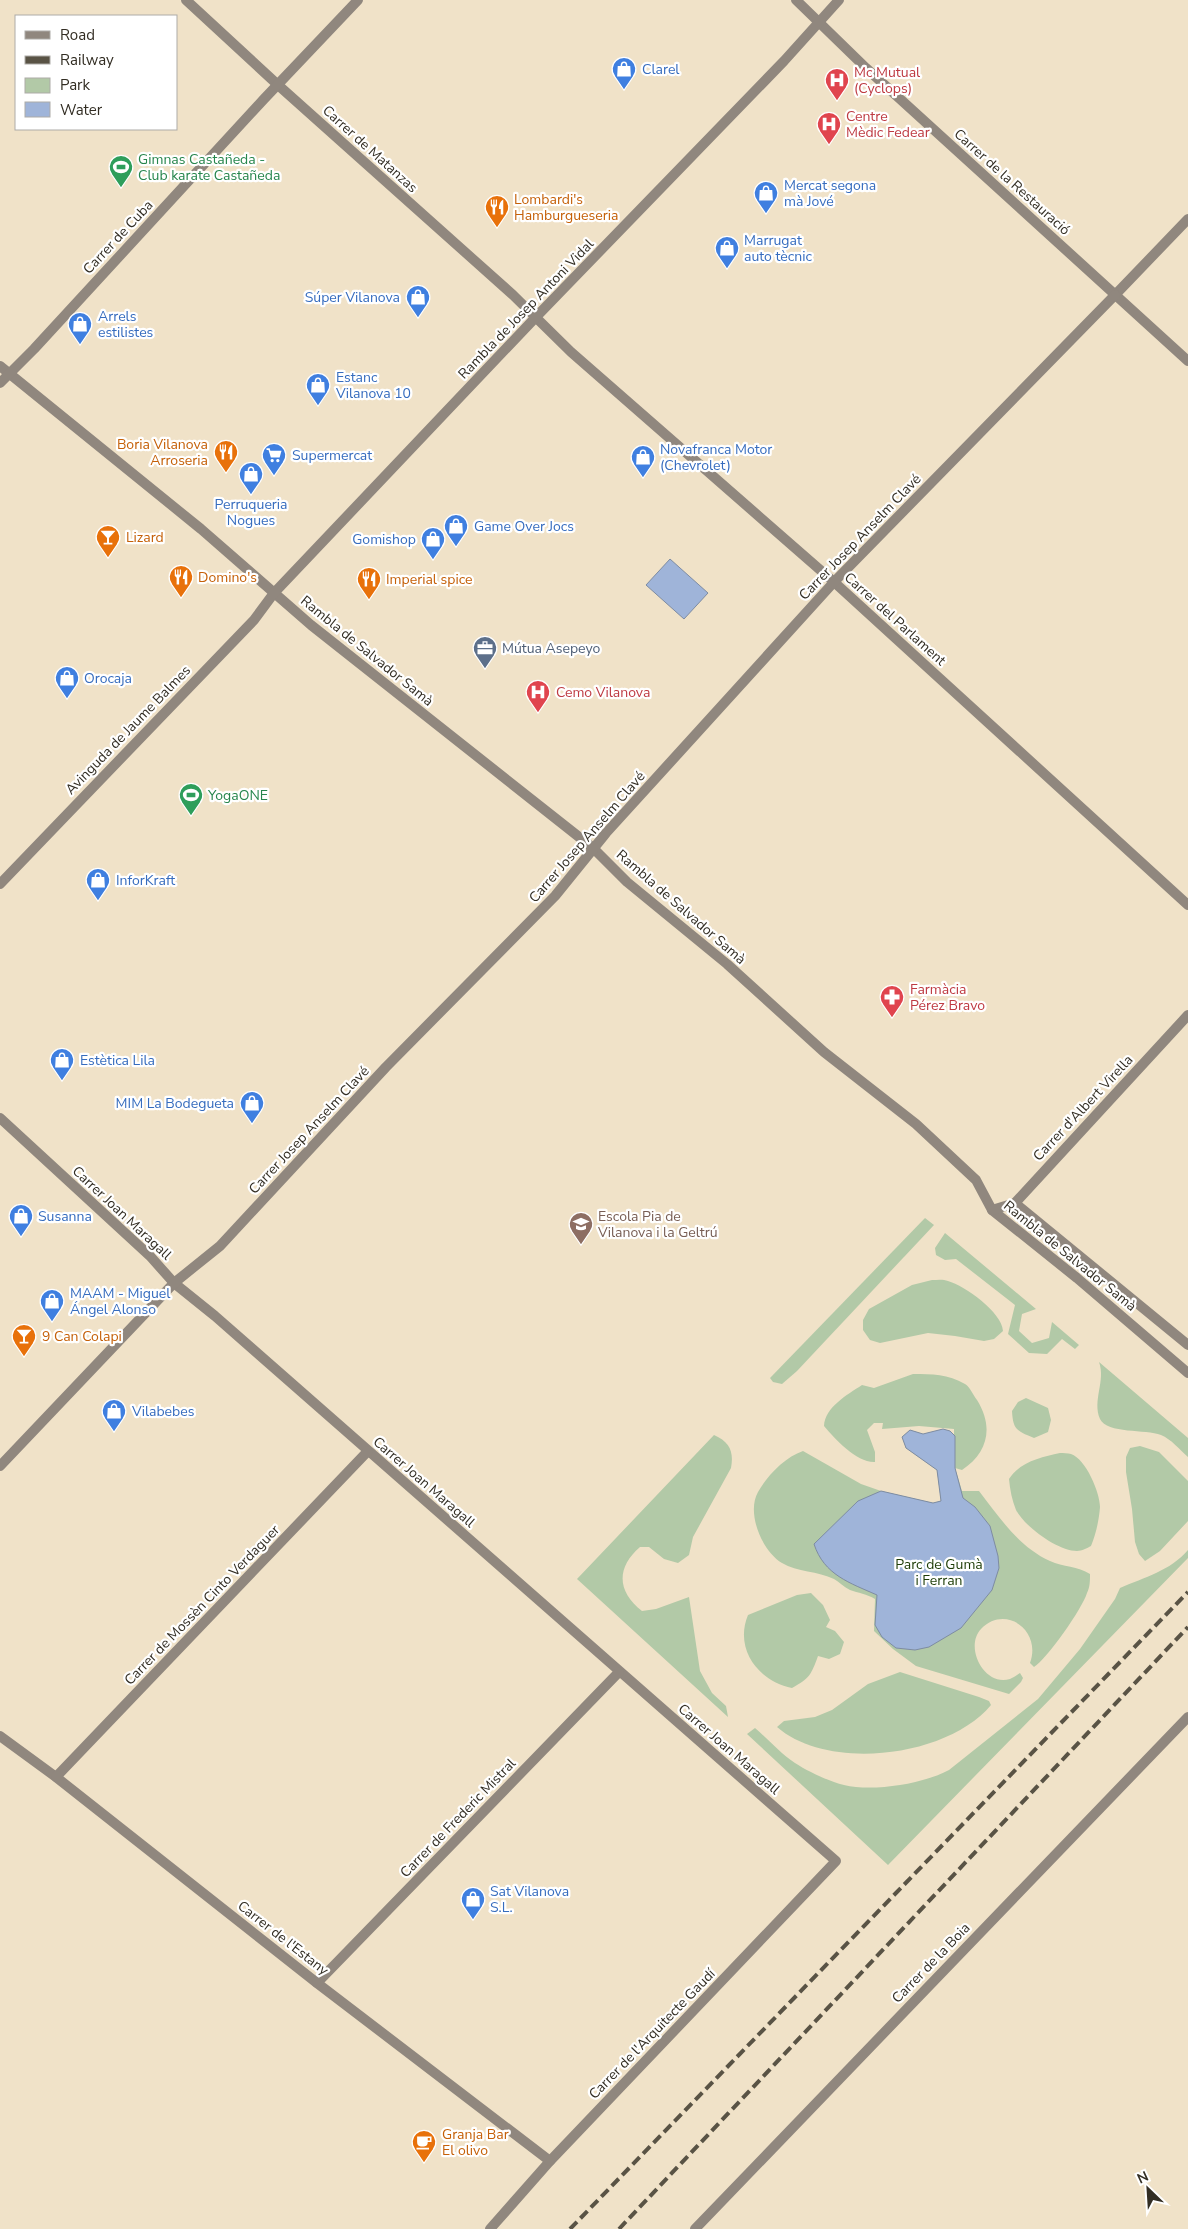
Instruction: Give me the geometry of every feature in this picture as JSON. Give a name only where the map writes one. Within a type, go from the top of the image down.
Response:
[{"type":"street","name":"Carrer de Matanzas","points":[[186,0],[513,295],[535,318]]},
{"type":"street","name":"Carrer de Cuba","points":[[0,383],[358,0]]},
{"type":"street","name":"Carrer de la Restauració","points":[[796,0],[1188,361]]},
{"type":"street","name":"Rambla de Josep Antoni Vidal","points":[[274,593],[535,318],[784,61],[839,0]]},
{"type":"street","name":"Carrer Josep Anselm Clavé","points":[[0,1466],[174,1283],[220,1246],[386,1067],[555,896],[593,848],[834,582],[1188,219]]},
{"type":"street","name":"Carrer del Parlament","points":[[535,318],[834,582],[1188,905]]},
{"type":"street","name":"Rambla de Salvador Samà","points":[[0,366],[71,421],[202,529],[311,625],[593,848],[627,882],[727,964],[824,1052],[916,1124],[976,1180],[992,1210],[1077,1278],[1188,1373]]},
{"type":"street","name":"Avinguda de Jaume Balmes","points":[[0,884],[254,620],[274,593]]},
{"type":"street","name":"Carrer d'Albert Virella","points":[[1015,1203],[1188,1015]]},
{"type":"street","name":"Carrer Joan Maragall","points":[[0,1118],[150,1256],[174,1283],[215,1316],[836,1860]]},
{"type":"street","name":"Rambla de Salvador Samà","points":[[1015,1203],[1188,1345]]},
{"type":"street","points":[[992,1210],[1015,1203]]},
{"type":"street","name":"Carrer de Mossèn Cinto Verdaguer","points":[[56,1777],[368,1451]]},
{"type":"street","name":"Carrer de Frederic Mistral","points":[[317,1983],[620,1672]]},
{"type":"street","name":"Carrer de la Boia","points":[[695,2229],[1188,1717]]},
{"type":"street","name":"Carrer de l'Estany","points":[[0,1736],[56,1777],[317,1983],[550,2161]]},
{"type":"street","name":"Carrer de l'Arquitecte Gaudí","points":[[490,2229],[550,2161],[836,1860]]},
{"type":"green space","points":[[925,1218],[934,1225],[797,1371],[782,1384],[773,1382],[770,1378]]},
{"type":"green space","points":[[945,1233],[1036,1309],[1022,1314],[1019,1331],[1032,1343],[1049,1338],[1052,1322],[1079,1345],[1075,1349],[1062,1339],[1047,1354],[1029,1353],[1008,1334],[1015,1305],[956,1259],[945,1260],[936,1255],[935,1248]]},
{"type":"green space","points":[[932,1280],[948,1281],[973,1294],[990,1308],[1001,1324],[1003,1331],[994,1339],[984,1341],[928,1333],[880,1343],[870,1340],[863,1330],[863,1320],[869,1309],[912,1285]]},
{"type":"green space","points":[[1099,1362],[1188,1438],[1188,1457],[1172,1442],[1161,1435],[1118,1429],[1104,1424],[1100,1419],[1097,1405],[1101,1376]]},
{"type":"green space","name":"Parc de Gumà i Ferran","points":[[913,1374],[940,1375],[965,1384],[982,1410],[987,1430],[983,1448],[978,1456],[962,1470],[955,1468],[962,1491],[979,1491],[1019,1540],[1039,1555],[1055,1563],[1081,1569],[1090,1574],[1089,1588],[1078,1610],[1055,1644],[1034,1667],[1030,1663],[1031,1640],[1019,1624],[1010,1620],[1000,1619],[990,1622],[981,1629],[976,1637],[975,1646],[979,1664],[985,1671],[992,1677],[1001,1680],[1010,1679],[1020,1673],[1023,1678],[1009,1694],[916,1666],[893,1649],[874,1631],[875,1599],[850,1590],[828,1576],[794,1568],[782,1563],[768,1550],[762,1541],[755,1521],[755,1501],[758,1492],[766,1480],[777,1468],[803,1451],[861,1484],[881,1491],[933,1503],[941,1501],[937,1470],[906,1448],[902,1437],[910,1430],[928,1434],[943,1430],[954,1436],[954,1429],[919,1426],[882,1429],[883,1423],[874,1423],[867,1430],[875,1452],[875,1462],[861,1459],[840,1443],[824,1426],[825,1419],[833,1407],[862,1385],[874,1388]]},
{"type":"green space","points":[[1026,1398],[1048,1408],[1051,1420],[1048,1432],[1034,1438],[1017,1429],[1013,1422],[1012,1411],[1018,1402]]},
{"type":"green space","points":[[714,1435],[724,1441],[730,1448],[732,1457],[731,1468],[693,1537],[689,1555],[678,1563],[664,1559],[649,1547],[640,1547],[627,1563],[623,1571],[623,1579],[628,1596],[642,1611],[656,1609],[689,1597],[700,1671],[712,1693],[726,1706],[728,1717],[577,1579]]},
{"type":"green space","points":[[1140,1446],[1159,1452],[1188,1481],[1188,1521],[1160,1551],[1145,1561],[1139,1554],[1135,1542],[1126,1472],[1126,1457],[1130,1448]]},
{"type":"green space","points":[[1060,1453],[1071,1454],[1082,1462],[1098,1494],[1099,1517],[1093,1541],[1091,1546],[1077,1551],[1052,1543],[1034,1530],[1020,1517],[1011,1495],[1009,1479],[1019,1468],[1038,1459]]},
{"type":"green space","points":[[1188,1550],[1188,1558],[888,1865],[747,1734],[755,1728],[779,1751],[795,1763],[819,1776],[844,1785],[869,1788],[883,1787],[912,1783],[938,1775],[949,1770],[1038,1699],[1080,1649],[1115,1599],[1120,1588],[1165,1568]]},
{"type":"green space","points":[[811,1593],[823,1605],[830,1620],[826,1627],[835,1631],[844,1642],[840,1654],[829,1659],[818,1656],[814,1668],[809,1675],[792,1688],[780,1684],[759,1671],[747,1651],[744,1640],[744,1628],[748,1615],[797,1595]]},
{"type":"green space","points":[[900,1672],[979,1697],[989,1701],[991,1705],[972,1723],[947,1737],[918,1747],[887,1752],[856,1754],[826,1750],[799,1741],[777,1727],[784,1721],[815,1717],[832,1710],[868,1684]]},
{"type":"water","points":[[670,559],[708,593],[684,619],[646,585]]},
{"type":"water","points":[[943,1429],[950,1431],[955,1436],[955,1468],[963,1498],[975,1507],[990,1526],[998,1556],[999,1568],[992,1590],[961,1628],[929,1647],[915,1650],[896,1648],[882,1637],[875,1625],[877,1595],[848,1582],[831,1571],[818,1555],[814,1544],[858,1501],[881,1491],[933,1503],[941,1501],[937,1470],[906,1448],[902,1437],[910,1430],[923,1434]]},
{"type":"railway","points":[[570,2229],[1188,1592]]},
{"type":"railway","points":[[619,2229],[1188,1627]]},
{"type":"place","name":"Clarel","points":[[624,90]]},
{"type":"place","name":"Mc Mutual (Cyclops)","points":[[837,101]]},
{"type":"place","name":"Centre Mèdic Fedear","points":[[829,145]]},
{"type":"place","name":"Gimnas Castañeda - Club karate Castañeda","points":[[121,188]]},
{"type":"place","name":"Mercat segona mà Jové","points":[[766,214]]},
{"type":"place","name":"Lombardi's Hamburgueseria","points":[[497,228]]},
{"type":"place","name":"Marrugat auto tècnic","points":[[727,269]]},
{"type":"place","name":"Súper Vilanova","points":[[418,318]]},
{"type":"place","name":"Arrels estilistes","points":[[80,345]]},
{"type":"place","name":"Estanc Vilanova 10","points":[[318,406]]},
{"type":"place","name":"Boria Vilanova Arroseria","points":[[226,473]]},
{"type":"place","name":"Supermercat","points":[[274,476]]},
{"type":"place","name":"Novafranca Motor (Chevrolet)","points":[[643,478]]},
{"type":"place","name":"Perruqueria Nogues","points":[[251,495]]},
{"type":"place","name":"Game Over Jocs","points":[[456,547]]},
{"type":"place","name":"Lizard","points":[[108,558]]},
{"type":"place","name":"Gomishop","points":[[433,560]]},
{"type":"place","name":"Domino's","points":[[181,598]]},
{"type":"place","name":"Imperial spice","points":[[369,600]]},
{"type":"place","name":"Mútua Asepeyo","points":[[485,669]]},
{"type":"place","name":"Orocaja","points":[[67,699]]},
{"type":"place","name":"Cemo Vilanova","points":[[538,713]]},
{"type":"place","name":"YogaONE","points":[[191,816]]},
{"type":"place","name":"InforKraft","points":[[98,901]]},
{"type":"place","name":"Farmàcia Pérez Bravo","points":[[892,1018]]},
{"type":"place","name":"Estètica Lila","points":[[62,1081]]},
{"type":"place","name":"MIM La Bodegueta","points":[[252,1124]]},
{"type":"place","name":"Susanna","points":[[21,1237]]},
{"type":"place","name":"Escola Pia de Vilanova i la Geltrú","points":[[581,1245]]},
{"type":"place","name":"MAAM - Miguel Ángel Alonso","points":[[52,1322]]},
{"type":"place","name":"9 Can Colapi","points":[[24,1357]]},
{"type":"place","name":"Vilabebes","points":[[114,1432]]},
{"type":"place","name":"Sat Vilanova S.L.","points":[[473,1920]]},
{"type":"place","name":"Granja Bar El olivo","points":[[424,2163]]}]
